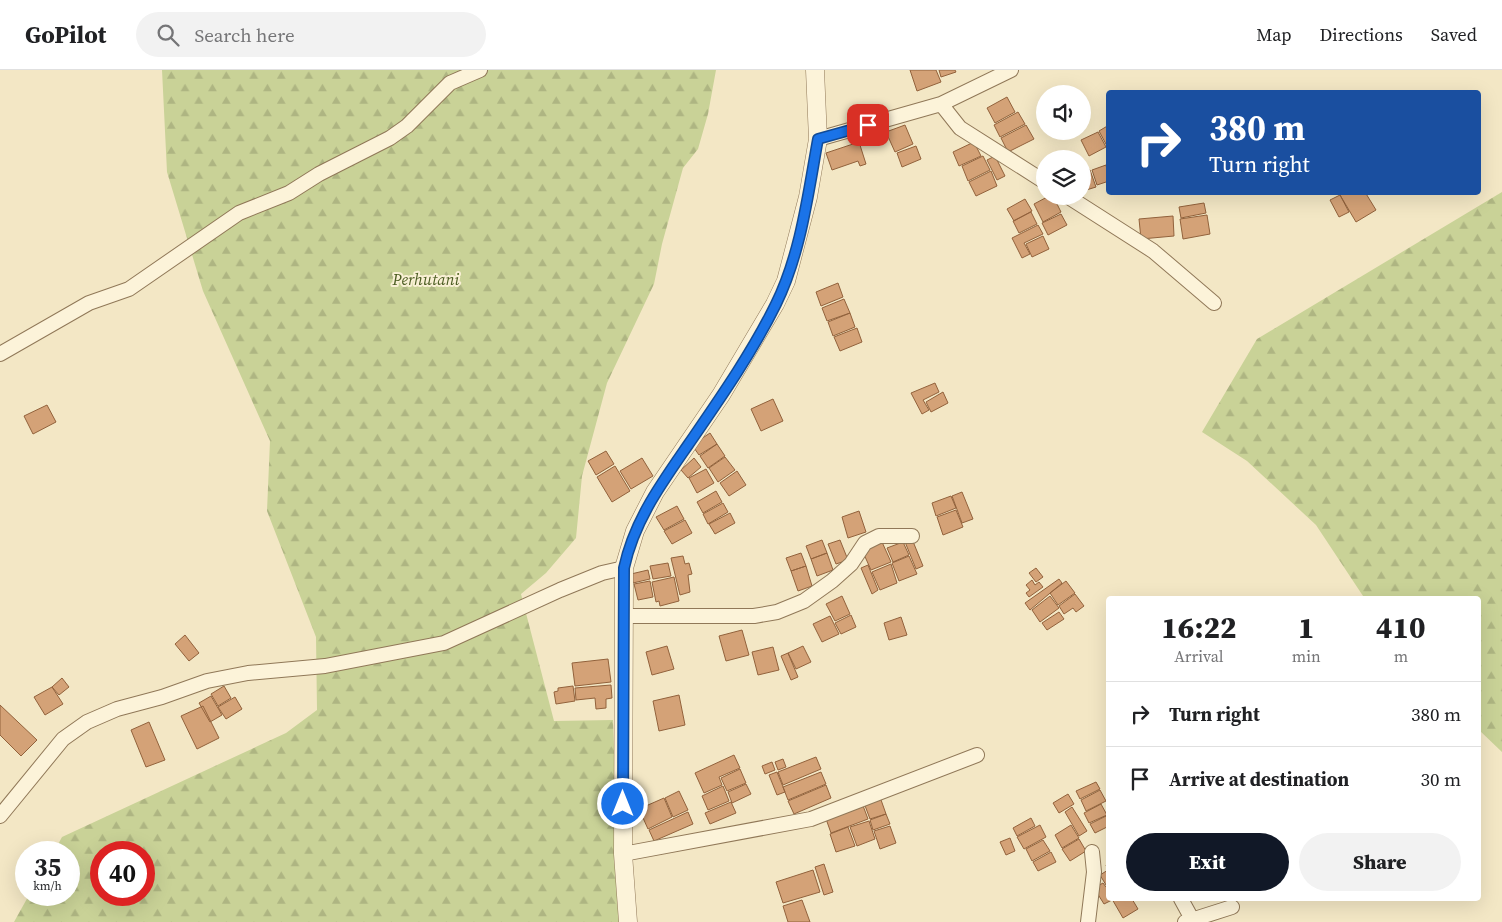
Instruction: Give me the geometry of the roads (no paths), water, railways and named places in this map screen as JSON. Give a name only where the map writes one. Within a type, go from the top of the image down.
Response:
[{"type":"street","points":[[0,354],[89,303],[129,289],[239,213],[289,193],[319,174],[390,138],[407,126],[446,86],[480,70]]},
{"type":"street","points":[[628,922],[623,854],[624,568],[635,531],[655,492],[721,395],[775,304],[792,261],[808,197],[818,139],[816,70]]},
{"type":"street","points":[[818,139],[941,104],[1011,70]]},
{"type":"street","points":[[941,104],[960,128],[1036,176]]},
{"type":"street","points":[[1081,205],[1153,251],[1214,303]]},
{"type":"street","points":[[624,616],[754,616],[777,612],[804,601],[832,581],[851,564],[865,543],[872,539],[879,536],[912,536]]},
{"type":"street","points":[[0,816],[63,739],[87,722],[117,710],[215,679],[248,673],[325,666],[444,643],[560,590],[602,573],[624,568]]},
{"type":"street","points":[[623,854],[811,819],[977,755]]},
{"type":"street","points":[[1088,922],[1094,872],[1092,852]]},
{"type":"street","points":[[1182,901],[1188,921],[1232,907]]},
{"type":"park label","name":"Perhutani","points":[[426,279]]}]
